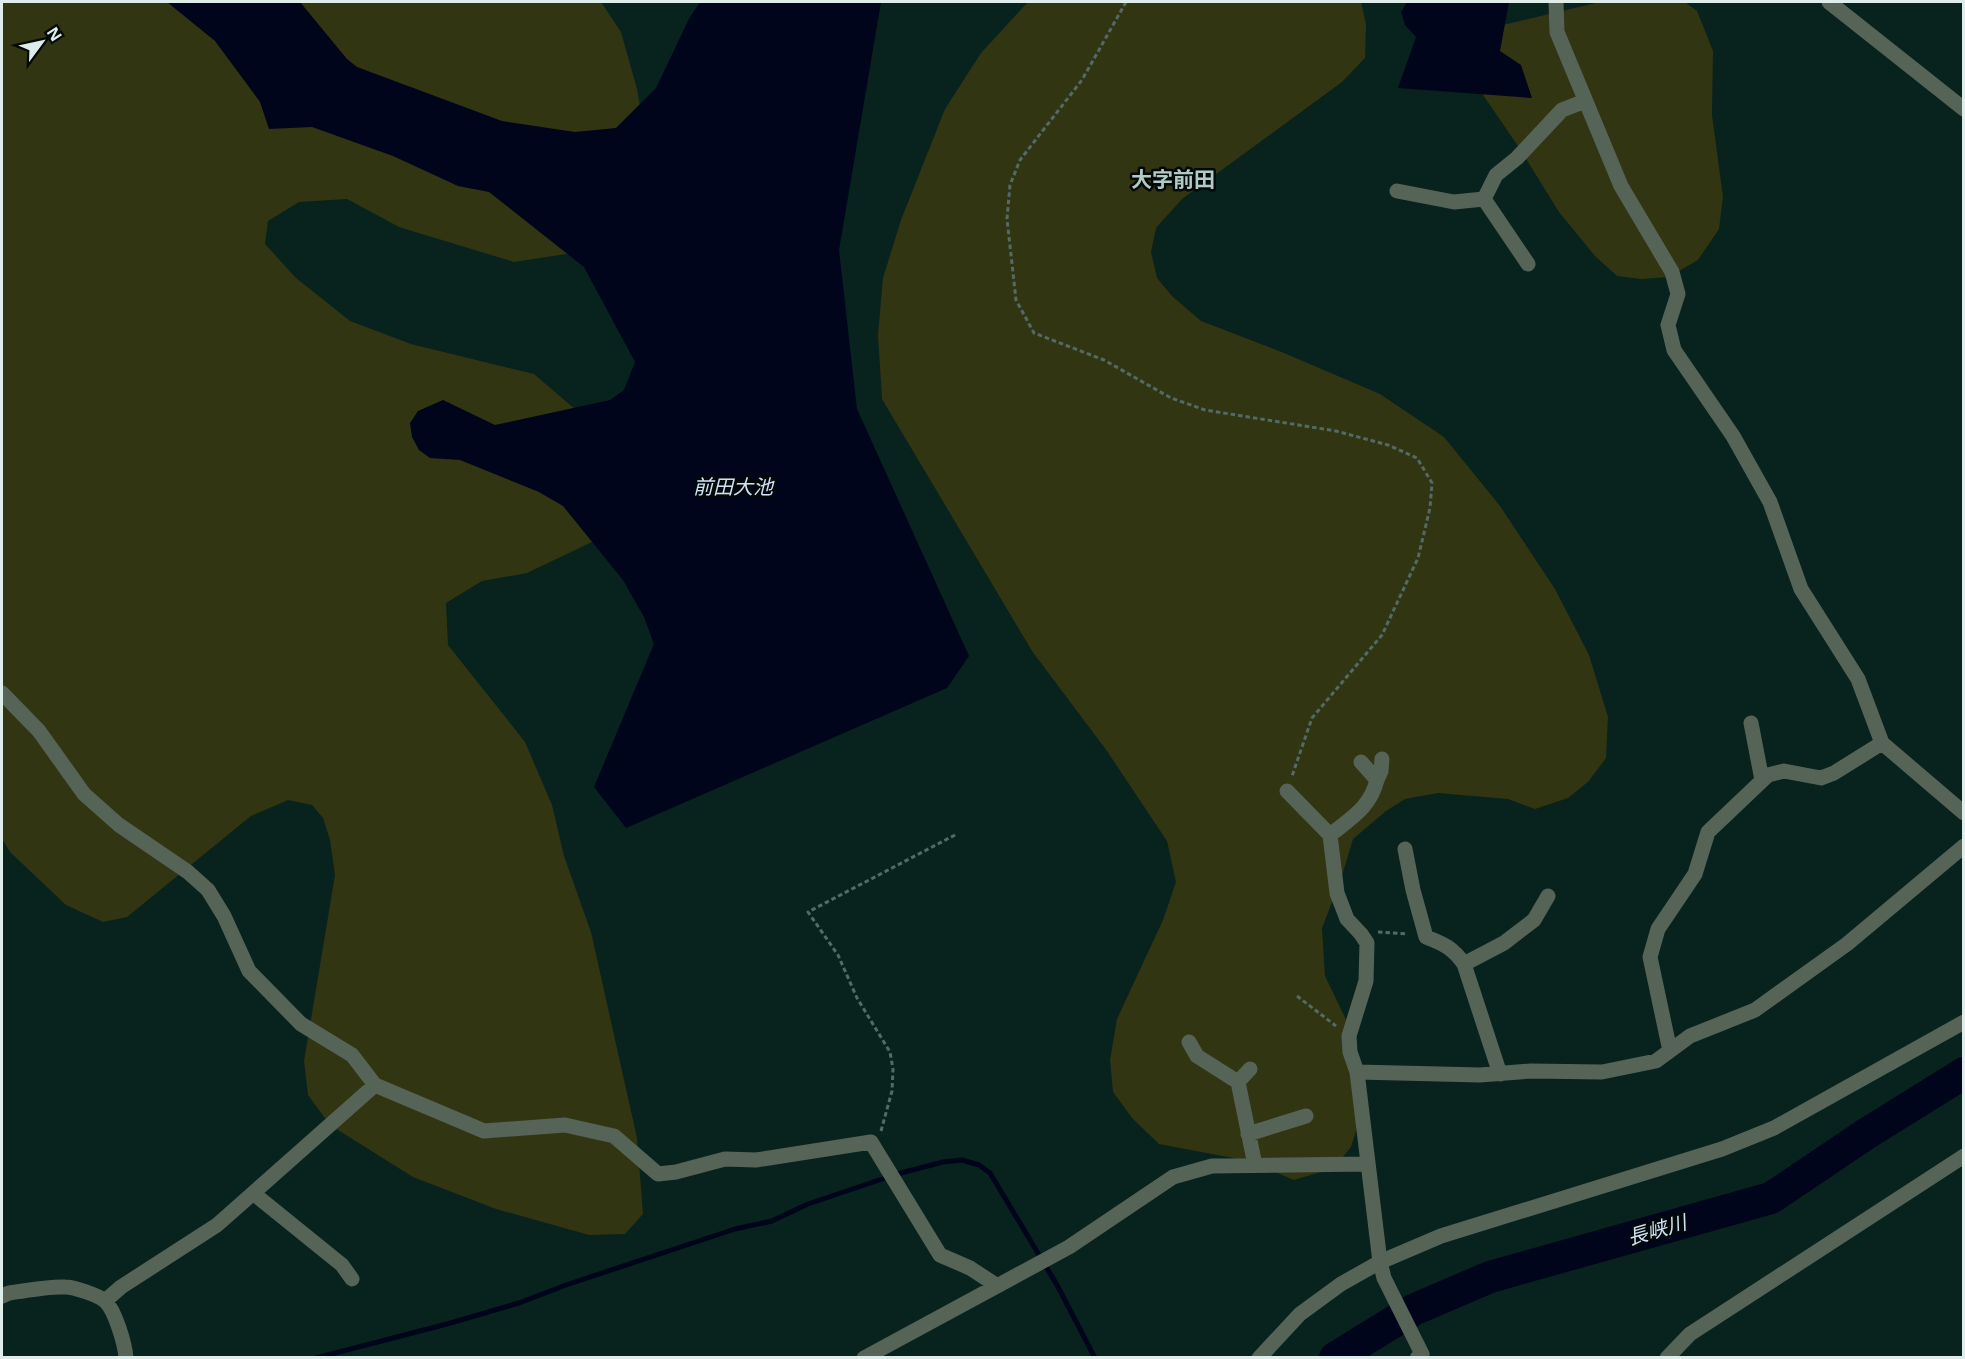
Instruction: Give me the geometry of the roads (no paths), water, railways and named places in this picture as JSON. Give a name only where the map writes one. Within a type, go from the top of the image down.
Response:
[{"type":"street","points":[[1556,2],[1557,32],[1621,186],[1672,272],[1678,294],[1668,326],[1674,350],[1733,436],[1770,502],[1801,590],[1858,679],[1882,743],[1964,813]]},
{"type":"street","points":[[1829,2],[1964,109]]},
{"type":"street","points":[[1484,199],[1496,175],[1517,158],[1562,110],[1585,101]]},
{"type":"street","points":[[1397,191],[1454,202],[1484,199]]},
{"type":"street","points":[[1484,199],[1528,264]]},
{"type":"street","points":[[2,693],[39,731],[84,794],[119,825],[188,872],[208,890],[224,916],[249,971],[301,1024],[352,1055],[375,1085],[484,1131],[565,1125],[614,1136],[658,1174],[676,1172],[725,1158],[756,1160],[871,1142],[940,1255],[970,1268],[996,1285]]},
{"type":"street","points":[[1751,723],[1762,780]]},
{"type":"street","points":[[1670,1051],[1650,957],[1658,929],[1695,874],[1708,832],[1768,775],[1784,771],[1821,778],[1834,773],[1882,743]]},
{"type":"street","points":[[1330,835],[1361,811],[1374,794],[1382,771],[1382,759]]},
{"type":"street","points":[[1361,762],[1377,780]]},
{"type":"street","points":[[1287,791],[1330,835],[1337,893],[1347,919],[1367,943],[1366,981],[1349,1036],[1350,1052],[1357,1072],[1380,1262],[1384,1278],[1420,1356]]},
{"type":"street","points":[[1357,1072],[1480,1075],[1531,1071],[1602,1072],[1656,1061],[1690,1036],[1755,1010],[1847,944],[1964,846]]},
{"type":"street","points":[[1405,849],[1426,937],[1456,952],[1464,964],[1500,1074]]},
{"type":"street","points":[[1464,964],[1504,943],[1534,920],[1548,896]]},
{"type":"street","points":[[1259,1358],[1300,1314],[1341,1284],[1380,1262],[1440,1236],[1722,1149],[1774,1128],[1964,1022]]},
{"type":"street","points":[[1189,1042],[1197,1056],[1238,1082],[1255,1165]]},
{"type":"street","points":[[1238,1082],[1250,1069]]},
{"type":"street","points":[[105,1301],[121,1287],[217,1225],[375,1085]]},
{"type":"street","points":[[1248,1134],[1306,1116]]},
{"type":"street","points":[[1667,1358],[1690,1334],[1964,1156]]},
{"type":"street","points":[[864,1358],[1069,1247],[1173,1177],[1212,1166],[1368,1164]]},
{"type":"street","points":[[253,1193],[342,1265],[352,1279]]},
{"type":"street","points":[[2,1296],[9,1293],[65,1287],[80,1290],[105,1301],[119,1326],[126,1358]]},
{"type":"water","name":"前田大池","points":[[167,2],[300,2],[347,59],[357,67],[502,121],[575,132],[616,128],[656,88],[689,19],[700,2],[881,2],[839,250],[857,409],[969,656],[947,688],[626,828],[594,787],[654,644],[644,617],[623,580],[563,506],[539,492],[460,460],[430,458],[419,450],[412,437],[410,423],[418,411],[443,400],[495,425],[610,400],[624,390],[635,362],[584,267],[489,192],[458,186],[393,156],[312,127],[269,129],[260,102],[215,41]]},
{"type":"water","points":[[1407,2],[1509,2],[1500,51],[1521,65],[1532,98],[1398,88],[1416,37],[1405,25],[1401,12]]},
{"type":"waterway","name":"長峡川","points":[[1335,1358],[1413,1310],[1490,1277],[1771,1198],[1866,1134],[1964,1073]]},
{"type":"waterway","points":[[316,1358],[519,1303],[735,1229],[772,1221],[808,1204],[897,1174],[943,1162],[962,1160],[979,1165],[990,1173],[1057,1285],[1095,1358]]},
{"type":"district","name":"大字前田","points":[[1173,180]]}]
